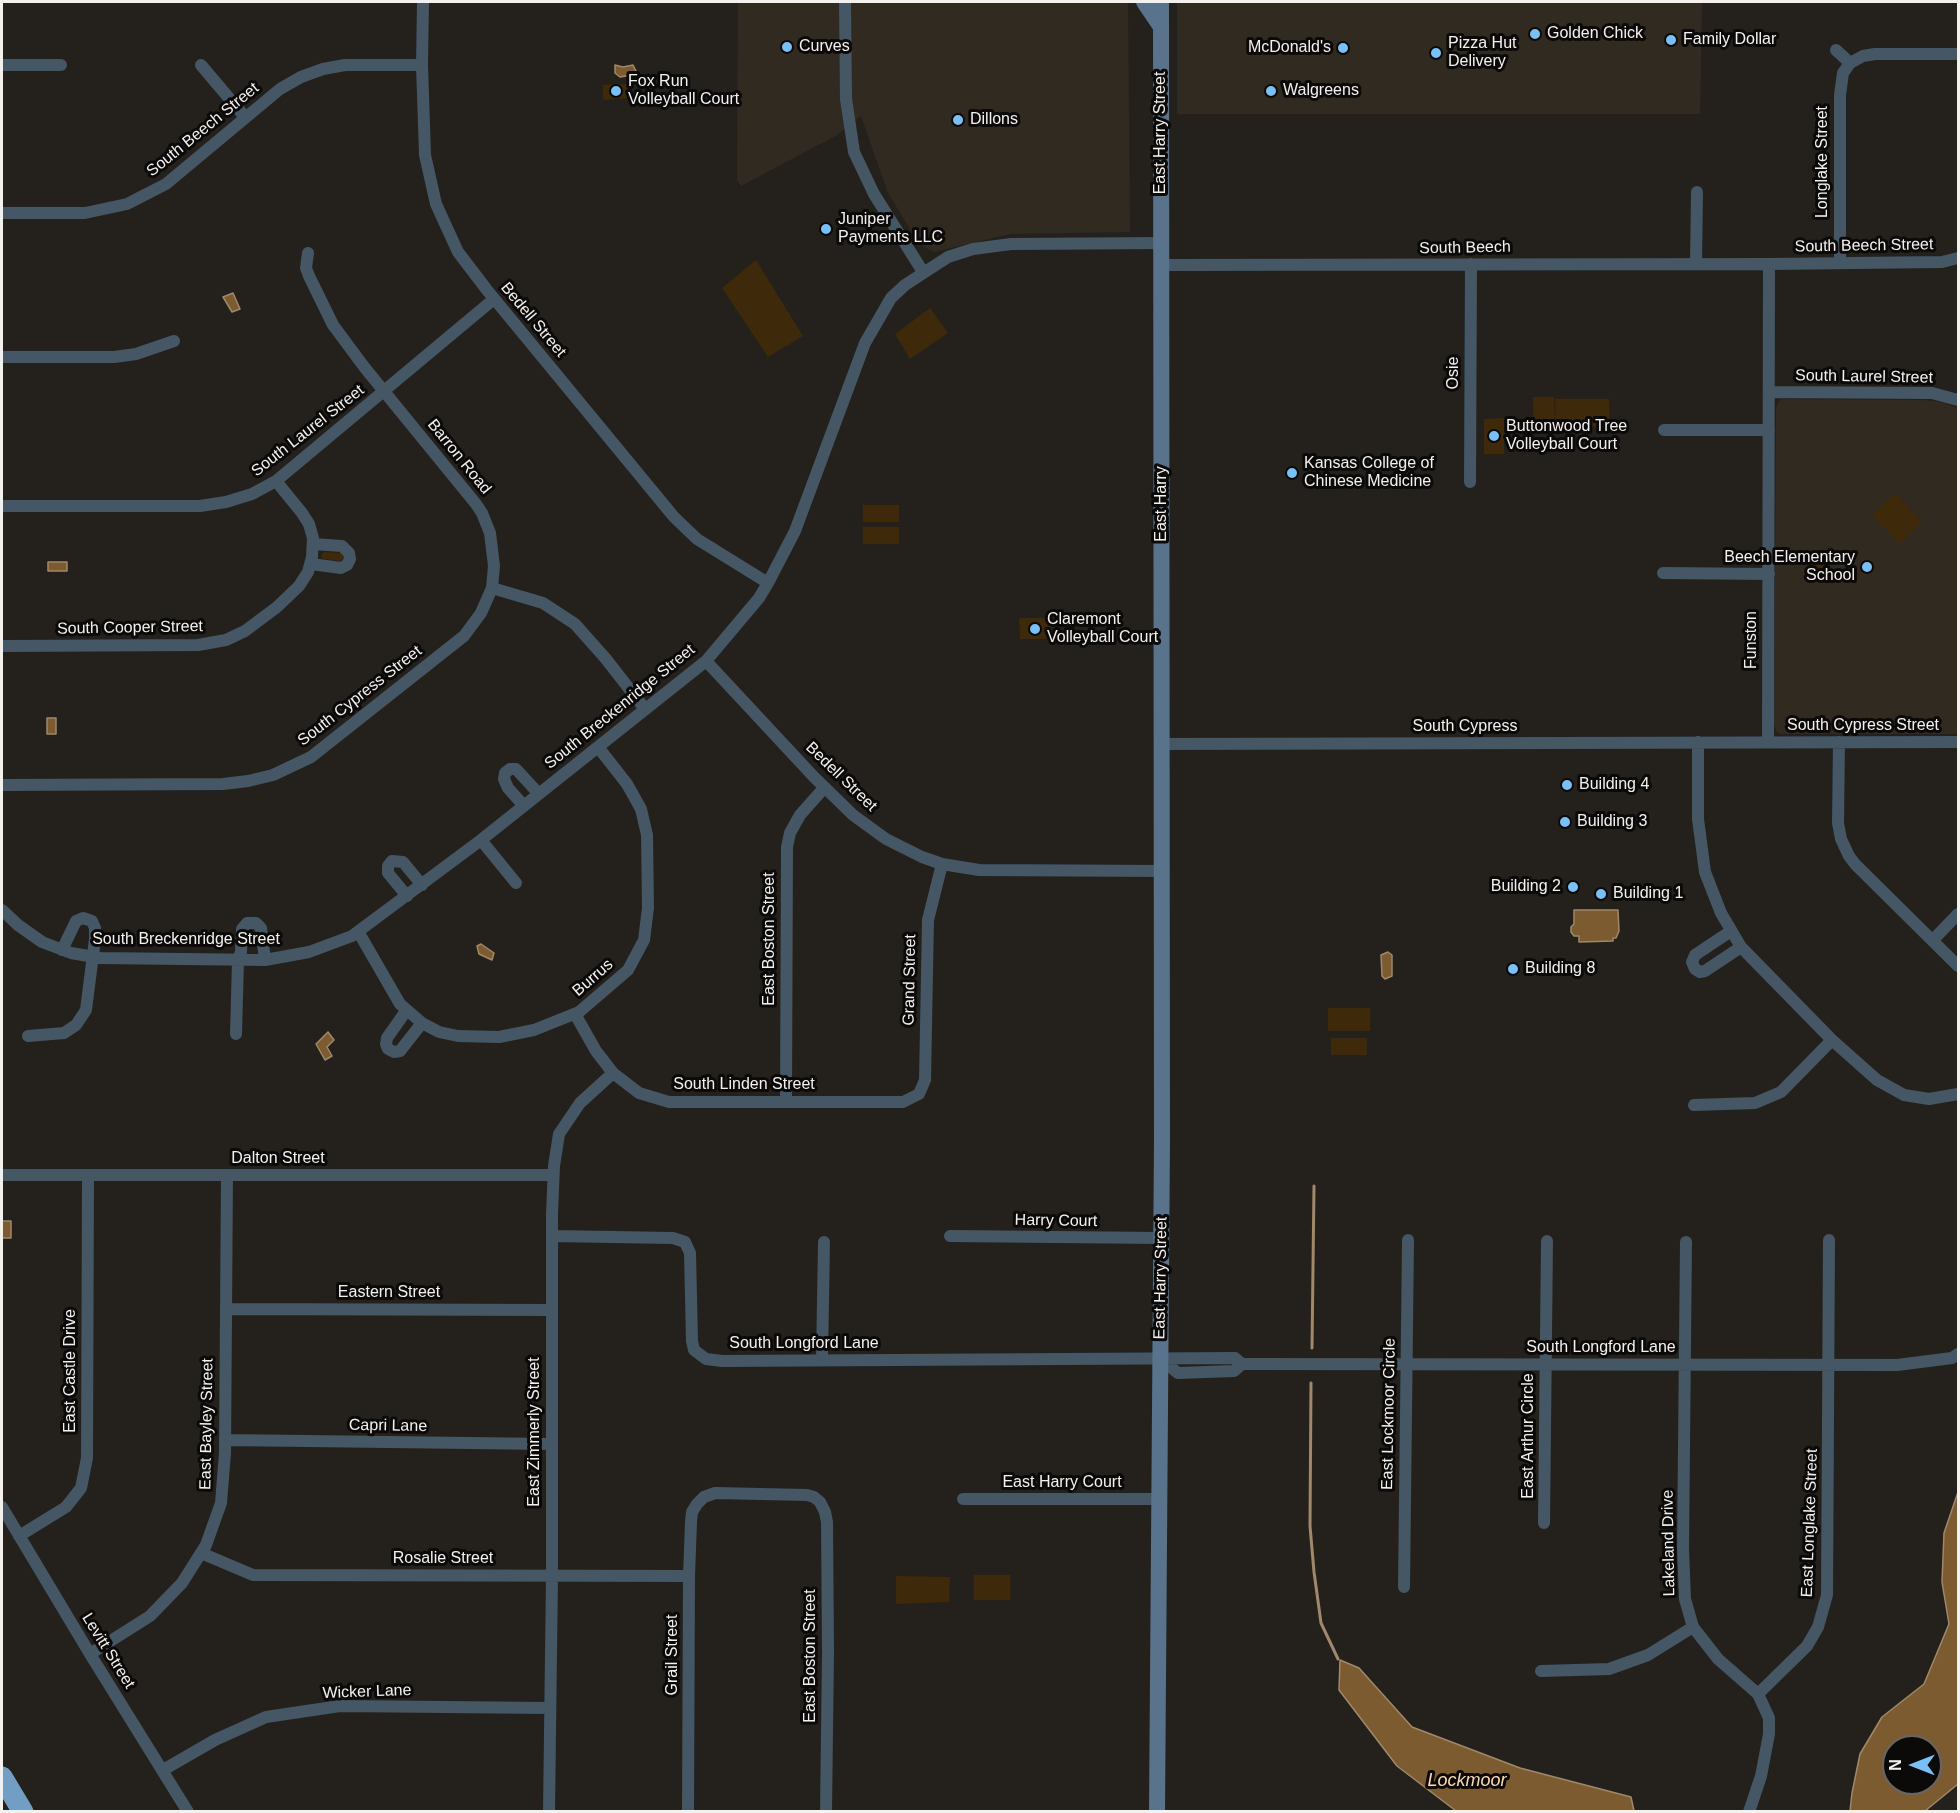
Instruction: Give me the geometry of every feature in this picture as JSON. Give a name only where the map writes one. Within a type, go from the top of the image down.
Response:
[{"type":"highway","points":[[2,1777],[23,1812]]},
{"type":"main road","points":[[1144,2],[1161,27]]},
{"type":"main road","name":"East Harry Street","points":[[1161,2],[1162,265]]},
{"type":"main road","name":"East Harry","points":[[1162,265],[1162,744]]},
{"type":"main road","name":"East Harry Street","points":[[1157,1812],[1162,744]]},
{"type":"street","name":"Bedell Street","points":[[423,2],[422,65],[425,155],[435,204],[458,252],[674,517],[697,539],[768,583]]},
{"type":"street","points":[[845,2],[846,99],[854,152],[874,194],[923,272]]},
{"type":"street","points":[[1836,50],[1850,63],[1863,56],[1875,54],[1959,54]]},
{"type":"street","name":"Longlake Street","points":[[1840,263],[1840,95],[1843,73],[1850,63]]},
{"type":"street","points":[[2,65],[61,65]]},
{"type":"street","points":[[201,65],[245,117]]},
{"type":"street","name":"South Beech Street","points":[[2,213],[85,213],[127,204],[166,184],[290,82],[323,69],[345,65],[422,65]]},
{"type":"street","points":[[1696,264],[1697,192]]},
{"type":"street","name":"South Breckenridge Street","points":[[2,910],[29,934],[62,950],[92,958],[265,960],[309,952],[338,943],[359,933],[524,806],[706,661],[759,598],[795,531],[865,343],[891,298],[923,272],[948,257],[973,249],[1011,244],[1162,243]]},
{"type":"street","name":"Barron Road","points":[[308,253],[306,268],[333,325],[482,513],[490,533],[494,555],[492,588]]},
{"type":"street","name":"South Beech Street","points":[[1769,264],[1942,261],[1959,258]]},
{"type":"street","name":"Osie","points":[[1470,482],[1471,264]]},
{"type":"street","points":[[1769,264],[1769,392]]},
{"type":"street","name":"South Beech","points":[[1162,265],[1769,264]]},
{"type":"street","name":"South Laurel Street","points":[[2,506],[204,505],[239,499],[276,481],[494,299]]},
{"type":"street","points":[[2,357],[114,357],[136,354],[174,341]]},
{"type":"street","name":"South Laurel Street","points":[[1769,392],[1932,393],[1959,400]]},
{"type":"street","name":"Funston","points":[[1768,742],[1769,392]]},
{"type":"street","points":[[1664,430],[1769,430]]},
{"type":"street","name":"South Cooper Street","points":[[2,646],[198,645],[217,642],[245,631],[277,607],[299,586],[311,564],[312,534],[305,518],[276,481]]},
{"type":"street","points":[[311,564],[341,568],[347,565],[350,559],[350,553],[342,546],[313,544]]},
{"type":"street","points":[[1663,573],[1769,574]]},
{"type":"street","points":[[492,588],[543,603],[575,624],[645,709]]},
{"type":"street","name":"South Cypress Street","points":[[2,785],[223,784],[248,781],[286,770],[311,757],[464,636],[481,613],[492,588]]},
{"type":"street","name":"Bedell Street","points":[[706,661],[824,788],[853,815],[904,848],[942,864],[979,870],[1162,871]]},
{"type":"street","points":[[1698,742],[1698,819],[1705,872],[1721,913],[1741,947],[1832,1040],[1877,1080],[1904,1095],[1929,1099],[1959,1094]]},
{"type":"street","name":"South Cypress","points":[[1162,744],[1768,742]]},
{"type":"street","name":"South Cypress Street","points":[[1768,742],[1959,742]]},
{"type":"street","points":[[1839,742],[1838,823],[1844,847],[1855,864],[1959,966]]},
{"type":"street","name":"Burrus","points":[[359,933],[394,996],[406,1011],[422,1023],[448,1034],[499,1037],[534,1030],[575,1014],[628,970],[644,940],[648,908],[647,835],[640,809],[627,784],[598,747]]},
{"type":"street","points":[[524,806],[508,788],[504,779],[505,773],[516,769],[539,794]]},
{"type":"street","name":"East Boston Street","points":[[786,1102],[787,847],[790,833],[800,815],[824,788]]},
{"type":"street","points":[[480,840],[516,883]]},
{"type":"street","points":[[407,896],[389,876],[388,867],[392,861],[403,862],[422,885]]},
{"type":"street","name":"Grand Street","points":[[916,1095],[920,1094],[926,1080],[928,920],[942,864]]},
{"type":"street","points":[[1933,940],[1959,914]]},
{"type":"street","points":[[28,1036],[61,1034],[71,1029],[80,1020],[86,1008],[95,928],[92,921],[81,918],[76,921],[62,950]]},
{"type":"street","points":[[236,1034],[238,960],[242,952],[242,929],[250,922],[256,923],[261,928],[265,960]]},
{"type":"street","points":[[1731,931],[1695,955],[1692,962],[1695,969],[1700,972],[1705,971],[1741,947]]},
{"type":"street","points":[[406,1011],[387,1038],[388,1049],[394,1052],[400,1051],[422,1023]]},
{"type":"street","name":"South Linden Street","points":[[575,1014],[596,1051],[613,1074],[639,1093],[669,1102],[903,1102],[916,1095]]},
{"type":"street","points":[[1695,1105],[1755,1103],[1780,1092],[1832,1040]]},
{"type":"street","name":"East Zimmerly Street","points":[[549,1812],[553,1175],[559,1134],[580,1103],[613,1074]]},
{"type":"street","name":"Dalton Street","points":[[2,1175],[553,1175]]},
{"type":"street","name":"East Castle Drive","points":[[19,1536],[66,1507],[81,1488],[87,1458],[88,1175]]},
{"type":"street","name":"East Bayley Street","points":[[90,1654],[150,1616],[182,1583],[206,1545],[221,1503],[225,1440],[227,1175]]},
{"type":"street","name":"South Longford Lane","points":[[552,1236],[673,1238],[685,1242],[690,1253],[694,1350],[706,1359],[722,1361],[1235,1358],[1242,1364],[1897,1365],[1952,1358],[1959,1354]]},
{"type":"street","name":"Harry Court","points":[[950,1236],[1161,1238]]},
{"type":"street","name":"East Lockmoor Circle","points":[[1404,1587],[1408,1240]]},
{"type":"street","name":"East Longlake Street","points":[[1758,1694],[1807,1646],[1818,1627],[1827,1596],[1829,1240]]},
{"type":"street","name":"East Arthur Circle","points":[[1544,1523],[1547,1241]]},
{"type":"street","points":[[822,1360],[824,1242]]},
{"type":"street","name":"Lakeland Drive","points":[[1686,1242],[1683,1549],[1685,1599],[1693,1626],[1718,1659],[1758,1694]]},
{"type":"street","name":"Eastern Street","points":[[226,1309],[551,1310]]},
{"type":"street","name":"Capri Lane","points":[[225,1440],[551,1444]]},
{"type":"street","name":"Grail Street","points":[[688,1812],[689,1576],[692,1512],[704,1497],[715,1493],[807,1495],[820,1502]]},
{"type":"street","name":"East Harry Court","points":[[963,1499],[1160,1499]]},
{"type":"street","name":"East Boston Street","points":[[820,1502],[827,1522],[826,1812]]},
{"type":"street","name":"Levitt Street","points":[[2,1507],[188,1812]]},
{"type":"street","name":"Rosalie Street","points":[[201,1554],[253,1575],[689,1576]]},
{"type":"street","points":[[1541,1671],[1609,1669],[1648,1655],[1693,1626]]},
{"type":"street","points":[[1749,1812],[1761,1776],[1769,1734],[1769,1718],[1758,1694]]},
{"type":"street","name":"Wicker Lane","points":[[163,1770],[215,1740],[266,1717],[340,1706],[550,1708]]},
{"type":"shaded area","points":[[738,2],[1128,2],[1130,232],[1010,234],[934,252],[919,244],[888,193],[861,116],[837,135],[741,186],[737,180]]},
{"type":"shaded area","points":[[1177,2],[1702,2],[1700,114],[1177,114]]},
{"type":"shaded area","name":"Fox Run Volleyball Court","points":[[628,84],[628,98],[603,100],[603,85]]},
{"type":"shaded area","points":[[756,260],[803,336],[768,357],[722,288]]},
{"type":"shaded area","points":[[930,308],[948,333],[910,359],[895,334]]},
{"type":"shaded area","points":[[1533,397],[1554,397],[1555,430],[1534,431]]},
{"type":"shaded area","points":[[1555,399],[1609,399],[1610,426],[1556,427]]},
{"type":"shaded area","name":"Beech Elementary School","points":[[1782,399],[1923,400],[1941,402],[1958,408],[1958,734],[1781,734],[1777,732],[1774,725],[1776,408]]},
{"type":"shaded area","name":"Buttonwood Tree Volleyball Court","points":[[1504,418],[1504,454],[1484,454],[1484,419]]},
{"type":"shaded area","points":[[1895,493],[1922,522],[1900,544],[1872,515]]},
{"type":"shaded area","points":[[863,505],[899,505],[899,522],[863,522]]},
{"type":"shaded area","points":[[863,527],[899,527],[899,544],[863,544]]},
{"type":"shaded area","points":[[324,552],[341,553],[343,559],[340,561],[323,559],[321,555]]},
{"type":"shaded area","points":[[1809,556],[1829,556],[1829,584],[1809,583]]},
{"type":"shaded area","name":"Claremont Volleyball Court","points":[[1019,618],[1051,618],[1052,639],[1020,639]]},
{"type":"shaded area","points":[[1328,1008],[1370,1008],[1370,1031],[1328,1031]]},
{"type":"shaded area","points":[[1331,1038],[1367,1038],[1367,1055],[1331,1055]]},
{"type":"shaded area","points":[[974,1575],[1010,1575],[1010,1600],[974,1600]]},
{"type":"shaded area","points":[[896,1576],[950,1577],[949,1602],[896,1604]]},
{"type":"water","points":[[615,65],[623,67],[633,65],[636,71],[632,75],[620,77],[615,73]]},
{"type":"water","points":[[233,293],[240,309],[232,312],[223,297]]},
{"type":"water","points":[[48,562],[67,562],[67,571],[48,571]]},
{"type":"water","points":[[47,718],[56,718],[56,734],[47,734]]},
{"type":"water","points":[[1574,910],[1618,910],[1619,931],[1616,938],[1613,938],[1613,941],[1579,942],[1579,936],[1574,936],[1571,932],[1574,924]]},
{"type":"water","points":[[481,944],[494,953],[492,960],[479,954],[477,946]]},
{"type":"water","points":[[1388,952],[1392,955],[1392,976],[1385,979],[1382,976],[1381,955]]},
{"type":"water","points":[[328,1032],[334,1040],[327,1047],[332,1056],[325,1060],[316,1044]]},
{"type":"water","points":[[2,1221],[11,1221],[11,1238],[2,1238]]},
{"type":"water","points":[[1958,1492],[1958,1784],[1925,1811],[1850,1811],[1860,1754],[1882,1717],[1924,1684],[1949,1624],[1942,1582],[1944,1533]]},
{"type":"water","name":"Lockmoor","points":[[1340,1660],[1359,1668],[1412,1727],[1520,1768],[1631,1797],[1634,1811],[1456,1811],[1397,1766],[1339,1690]]},
{"type":"waterway","points":[[1312,1348],[1314,1186]]},
{"type":"waterway","points":[[1311,1383],[1310,1526],[1314,1572],[1321,1623],[1338,1659]]},
{"type":"place","name":"Golden Chick","points":[[1535,34]]},
{"type":"place","name":"Family Dollar","points":[[1671,40]]},
{"type":"place","name":"Curves","points":[[787,47]]},
{"type":"place","name":"McDonald's","points":[[1343,48]]},
{"type":"place","name":"Pizza Hut Delivery","points":[[1436,53]]},
{"type":"place","name":"Fox Run Volleyball Court","points":[[616,91]]},
{"type":"place","name":"Walgreens","points":[[1271,91]]},
{"type":"place","name":"Dillons","points":[[958,120]]},
{"type":"place","name":"Juniper Payments LLC","points":[[826,229]]},
{"type":"place","name":"Buttonwood Tree Volleyball Court","points":[[1494,436]]},
{"type":"place","name":"Kansas College of Chinese Medicine","points":[[1292,473]]},
{"type":"place","name":"Beech Elementary School","points":[[1867,567]]},
{"type":"place","name":"Claremont Volleyball Court","points":[[1035,629]]},
{"type":"place","name":"Building 4","points":[[1567,785]]},
{"type":"place","name":"Building 3","points":[[1565,822]]},
{"type":"place","name":"Building 2","points":[[1573,887]]},
{"type":"place","name":"Building 1","points":[[1601,894]]},
{"type":"place","name":"Building 8","points":[[1513,969]]}]
